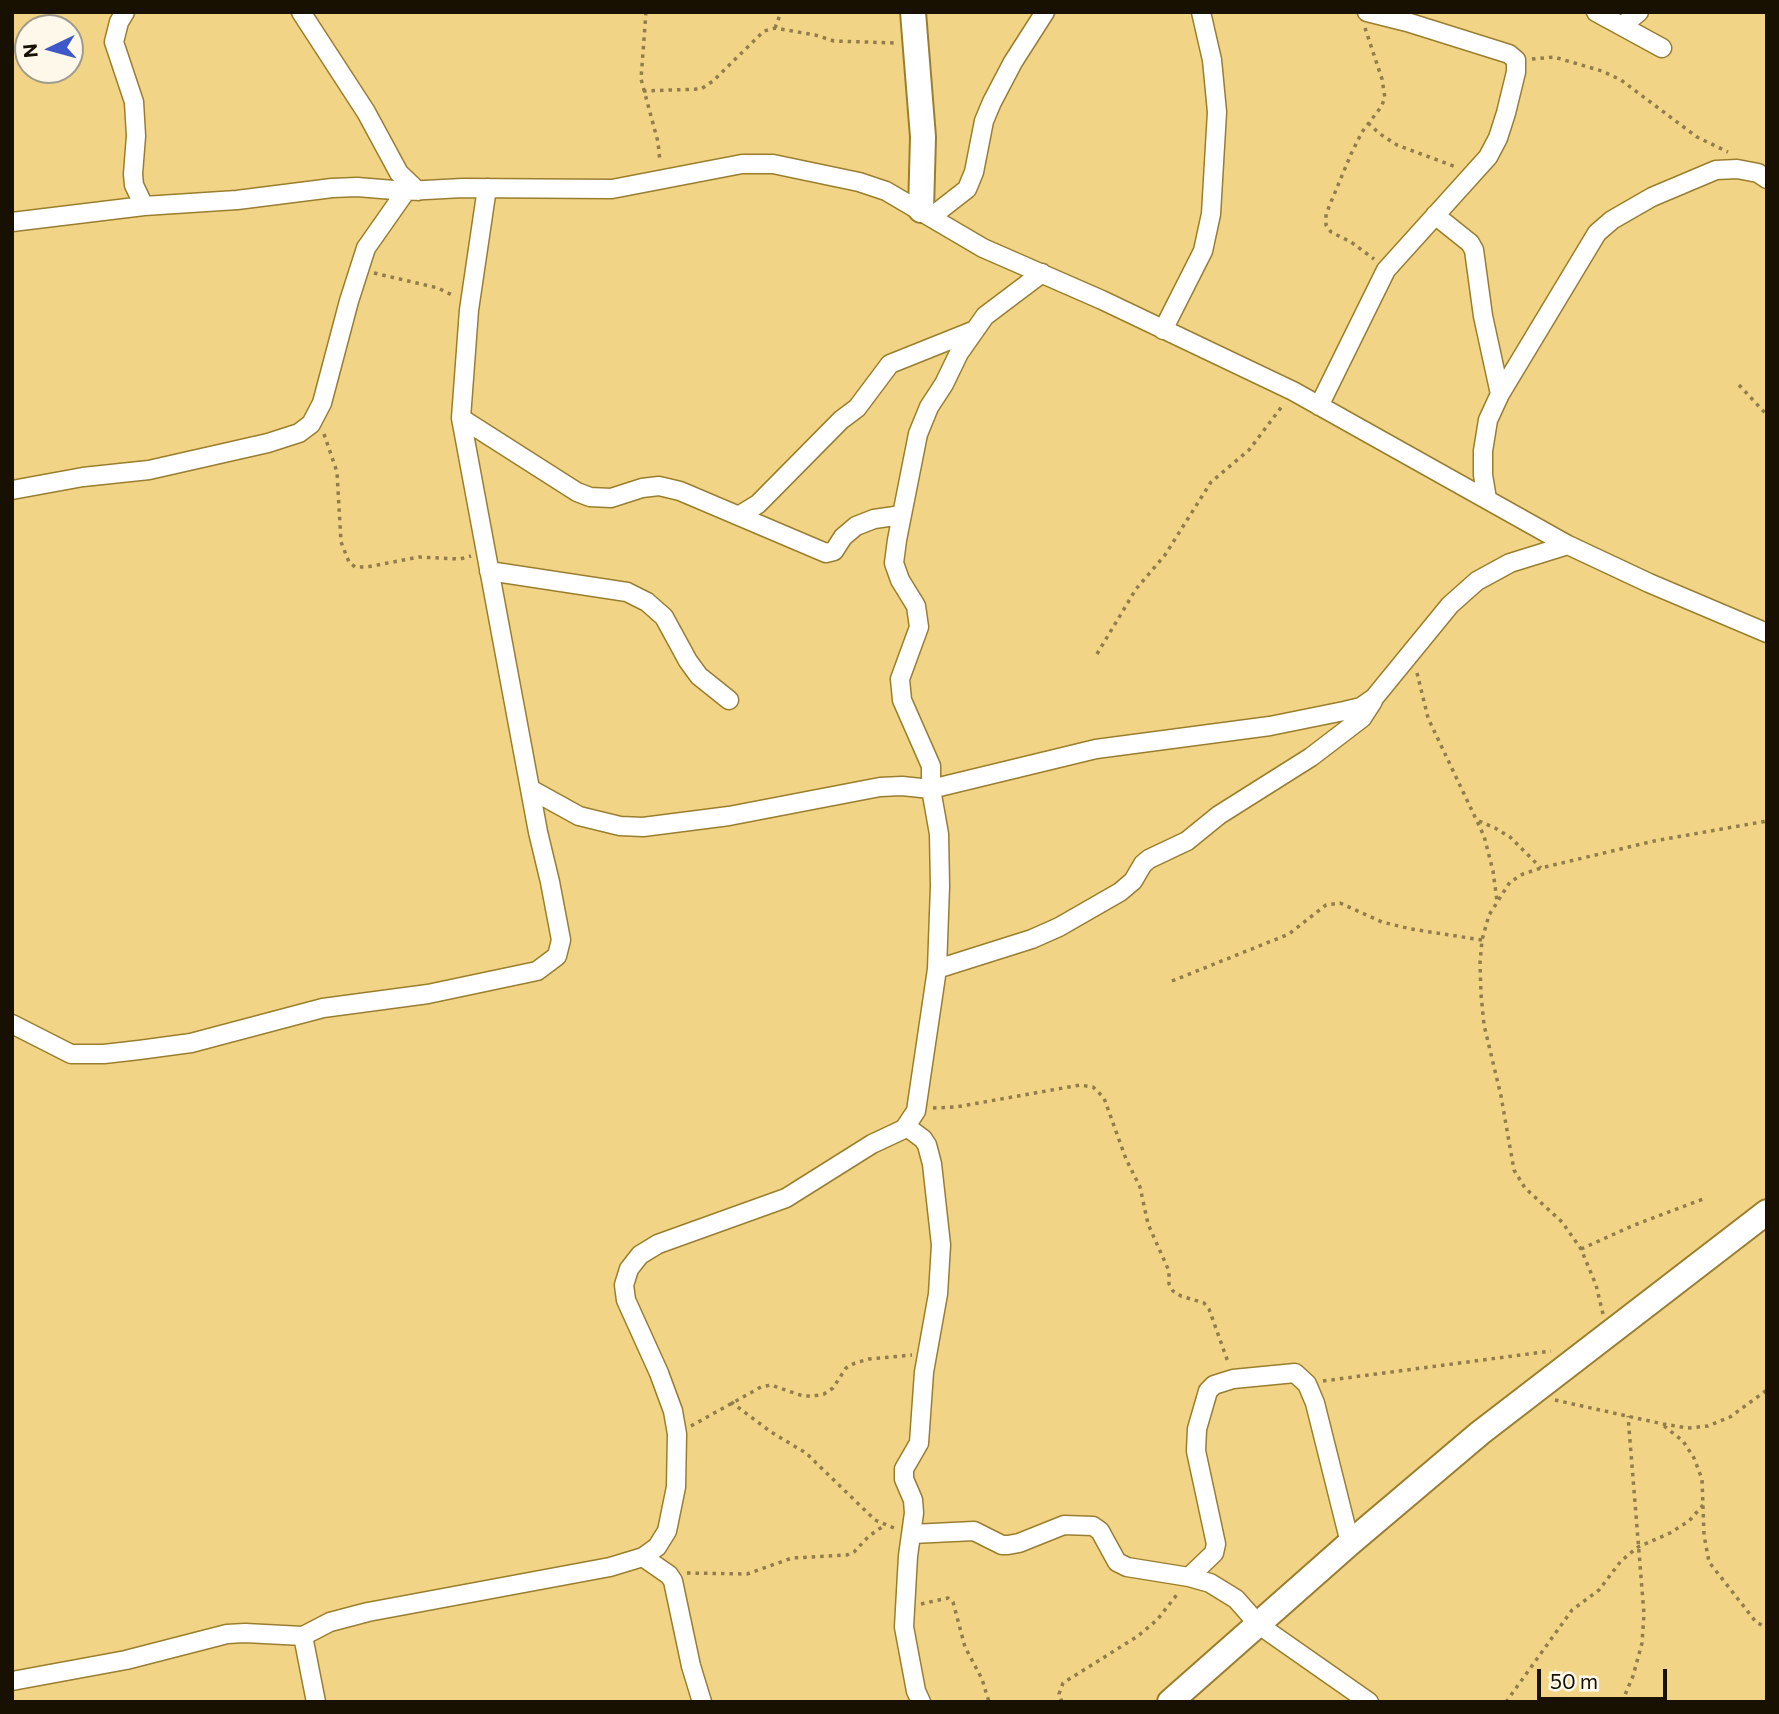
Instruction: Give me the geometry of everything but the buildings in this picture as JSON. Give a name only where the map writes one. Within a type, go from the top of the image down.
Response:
[{"type":"street","points":[[125,12],[119,22],[114,42],[134,102],[134,185],[144,206]]},
{"type":"street","points":[[301,12],[366,112],[412,191]]},
{"type":"street","points":[[913,12],[926,214]]},
{"type":"street","points":[[926,214],[967,189],[974,172],[984,121],[992,102],[1013,62],[1045,12]]},
{"type":"street","points":[[1163,330],[1203,251],[1211,214],[1217,112],[1212,60],[1201,12]]},
{"type":"street","points":[[1596,12],[1662,48]]},
{"type":"street","points":[[1622,26],[1639,12]]},
{"type":"street","points":[[1319,406],[1386,270],[1488,157],[1498,138],[1517,72],[1516,60],[1509,54],[1366,16]]},
{"type":"street","points":[[12,222],[332,188],[412,191],[487,188],[612,189],[742,164],[773,164],[859,182],[886,191],[983,248],[1293,391],[1568,545],[1767,633]]},
{"type":"street","points":[[1487,499],[1483,451],[1488,421],[1500,394],[1597,233],[1612,220],[1652,197],[1716,170],[1737,169],[1762,176]]},
{"type":"street","points":[[12,1024],[71,1054],[104,1054],[191,1043],[323,1008],[428,994],[537,971],[557,956],[561,940],[461,418],[469,310],[487,188]]},
{"type":"street","points":[[12,490],[70,478],[149,470],[268,443],[299,433],[312,424],[318,415],[366,248],[412,191]]},
{"type":"street","points":[[1436,215],[1470,243],[1474,250],[1483,316],[1500,394]]},
{"type":"street","points":[[12,1681],[125,1660],[228,1634],[303,1636],[330,1622],[368,1612],[610,1567],[643,1557],[657,1547],[667,1531],[676,1487],[677,1433],[673,1410],[659,1373],[626,1300],[624,1285],[629,1269],[640,1255],[658,1244],[786,1199],[872,1144],[907,1126],[917,1109],[937,969],[939,834],[931,789],[931,766],[902,700],[900,679],[919,627],[916,606],[900,580],[894,563],[918,434],[929,407],[985,316],[1042,273]]},
{"type":"street","points":[[740,515],[758,504],[841,420],[857,408],[890,364],[975,330]]},
{"type":"street","points":[[461,418],[577,492],[590,497],[611,498],[642,488],[659,486],[680,491],[740,515],[826,553],[834,551],[843,537],[856,526],[874,519],[902,515]]},
{"type":"street","points":[[937,969],[1032,939],[1059,927],[1120,891],[1133,881],[1149,859],[1187,841],[1219,815],[1279,778],[1362,718],[1374,698],[1414,647],[1450,605],[1477,581],[1510,563],[1568,545]]},
{"type":"street","points":[[489,571],[627,592],[647,602],[664,617],[699,676],[729,700]]},
{"type":"street","points":[[532,790],[579,816],[620,826],[643,827],[729,816],[880,787],[931,789],[1096,750],[1270,726],[1344,711],[1361,706],[1374,698]]},
{"type":"street","points":[[907,1126],[927,1145],[939,1219],[940,1270],[924,1372],[919,1443],[904,1469],[906,1488],[913,1500],[904,1627],[910,1666],[921,1702]]},
{"type":"street","points":[[1170,1702],[1350,1543],[1530,1394],[1767,1212]]},
{"type":"street","points":[[1189,1577],[1214,1553],[1216,1544],[1196,1451],[1196,1429],[1208,1391],[1214,1385],[1233,1379],[1295,1373],[1307,1384],[1315,1403],[1350,1543]]},
{"type":"street","points":[[912,1532],[974,1531],[1002,1545],[1008,1545],[1020,1543],[1056,1527],[1083,1524],[1093,1526],[1100,1531],[1117,1562],[1127,1567],[1210,1583],[1236,1599],[1259,1625],[1368,1702]]},
{"type":"street","points":[[643,1557],[671,1577],[702,1702]]},
{"type":"street","points":[[303,1636],[316,1702]]},
{"type":"path","points":[[646,12],[641,62],[643,91],[658,142],[660,159],[655,181]]},
{"type":"path","points":[[775,28],[781,12]]},
{"type":"path","points":[[1366,16],[1367,41],[1379,68],[1385,98],[1362,132],[1335,188],[1325,225],[1331,232],[1369,254],[1386,270]]},
{"type":"path","points":[[643,91],[701,89],[713,81],[764,31],[775,28],[850,43],[916,43]]},
{"type":"path","points":[[1516,60],[1554,57],[1602,71],[1620,80],[1697,137],[1733,155],[1762,176]]},
{"type":"path","points":[[1368,123],[1397,145],[1475,172]]},
{"type":"path","points":[[358,270],[438,288],[458,299],[469,310]]},
{"type":"path","points":[[1739,384],[1767,415]]},
{"type":"path","points":[[1097,654],[1136,589],[1164,555],[1211,482],[1249,450],[1293,391]]},
{"type":"path","points":[[318,415],[337,472],[341,542],[349,562],[355,567],[419,557],[460,559],[474,556],[484,547]]},
{"type":"path","points":[[1414,647],[1427,718],[1489,851],[1497,901]]},
{"type":"path","points":[[1477,821],[1510,837],[1541,868]]},
{"type":"path","points":[[1608,1335],[1596,1285],[1581,1249],[1562,1222],[1525,1188],[1514,1170],[1485,1026],[1480,963],[1482,940],[1489,915],[1510,882],[1523,874],[1667,838],[1767,821]]},
{"type":"path","points":[[1171,981],[1289,934],[1326,905],[1340,903],[1382,922],[1482,940]]},
{"type":"path","points":[[917,1109],[956,1107],[1080,1085],[1093,1087],[1104,1098],[1126,1159],[1140,1187],[1148,1224],[1169,1271],[1169,1284],[1173,1291],[1204,1303],[1209,1309],[1233,1379]]},
{"type":"path","points":[[1581,1249],[1703,1199]]},
{"type":"path","points":[[1307,1384],[1557,1350]]},
{"type":"path","points":[[677,1433],[761,1387],[771,1385],[803,1396],[824,1394],[832,1388],[846,1368],[855,1363],[928,1353]]},
{"type":"path","points":[[1530,1394],[1688,1428],[1708,1426],[1730,1417],[1767,1390]]},
{"type":"path","points":[[731,1402],[771,1432],[806,1453],[868,1513],[885,1525],[912,1532]]},
{"type":"path","points":[[1622,1702],[1642,1643],[1644,1614],[1628,1416]]},
{"type":"path","points":[[1663,1424],[1683,1441],[1694,1458],[1702,1479],[1704,1535],[1709,1562],[1756,1622],[1767,1628]]},
{"type":"path","points":[[1506,1702],[1572,1610],[1599,1590],[1621,1560],[1638,1547],[1689,1521],[1704,1504]]},
{"type":"path","points":[[664,1571],[747,1574],[792,1558],[847,1555],[885,1525]]},
{"type":"path","points":[[1062,1702],[1059,1694],[1063,1683],[1138,1636],[1157,1620],[1189,1577]]},
{"type":"path","points":[[904,1607],[947,1598],[953,1602],[965,1647],[982,1679],[989,1702]]}]
